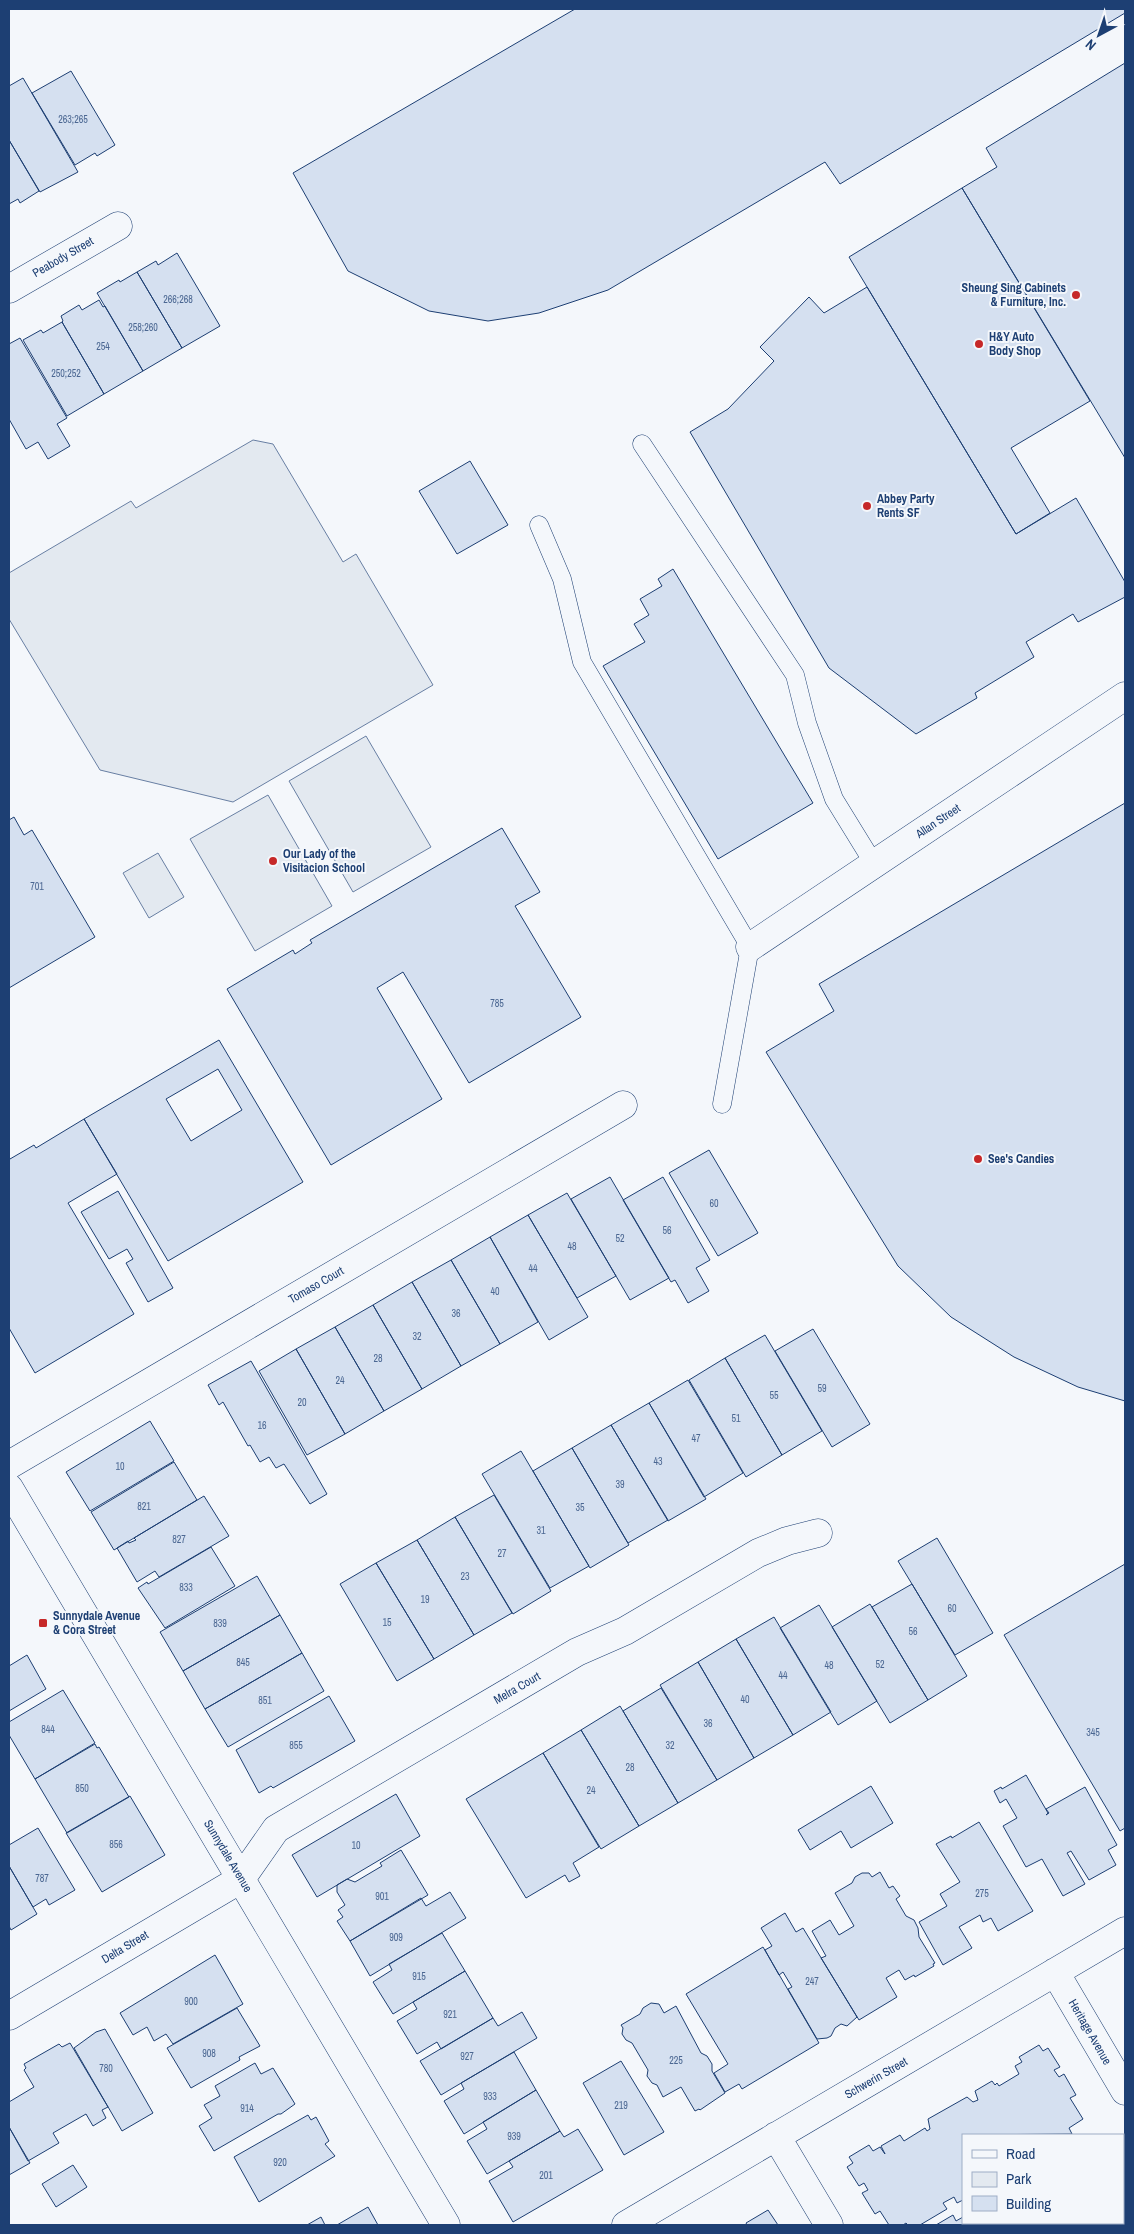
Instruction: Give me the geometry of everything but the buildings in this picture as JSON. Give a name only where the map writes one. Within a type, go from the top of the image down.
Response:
[{"type":"street","name":"Peabody Street","points":[[9,289],[118,226]]},
{"type":"street","name":"Allan Street","points":[[750,947],[1125,696]]},
{"type":"street","name":"Tomaso Court","points":[[9,1465],[623,1105]]},
{"type":"street","name":"Sunnydale Avenue","points":[[9,1488],[446,2225]]},
{"type":"street","name":"Melra Court","points":[[241,1879],[276,1829],[577,1652],[625,1631],[758,1553],[788,1541],[818,1533]]},
{"type":"street","name":"Delta Street","points":[[9,2016],[241,1879]]},
{"type":"street","name":"Schwerin Street","points":[[626,2225],[1125,1931]]},
{"type":"street","name":"Heritage Avenue","points":[[1055,1972],[1125,2092]]},
{"type":"street","points":[[776,2136],[829,2225]]},
{"type":"lane","points":[[642,444],[795,675],[806,723],[834,799],[874,864]]},
{"type":"lane","points":[[539,525],[562,579],[582,662],[750,947],[722,1104]]},
{"type":"green space","points":[[253,440],[273,444],[343,562],[356,554],[433,685],[233,802],[100,770],[9,619],[9,573],[131,501],[136,508]]},
{"type":"green space","points":[[366,736],[431,847],[353,892],[289,781]]},
{"type":"green space","points":[[268,795],[332,906],[255,951],[190,839]]},
{"type":"green space","points":[[158,853],[184,897],[149,918],[123,873]]},
{"type":"place","name":"Sheung Sing Cabinets & Furniture, Inc.","points":[[1076,295]]},
{"type":"place","name":"H&Y Auto Body Shop","points":[[979,344]]},
{"type":"place","name":"Abbey Party Rents SF","points":[[867,506]]},
{"type":"place","name":"Our Lady of the Visitacion School","points":[[273,861]]},
{"type":"place","name":"See's Candies","points":[[978,1159]]},
{"type":"place","name":"Sunnydale Avenue & Cora Street","points":[[43,1623]]}]
